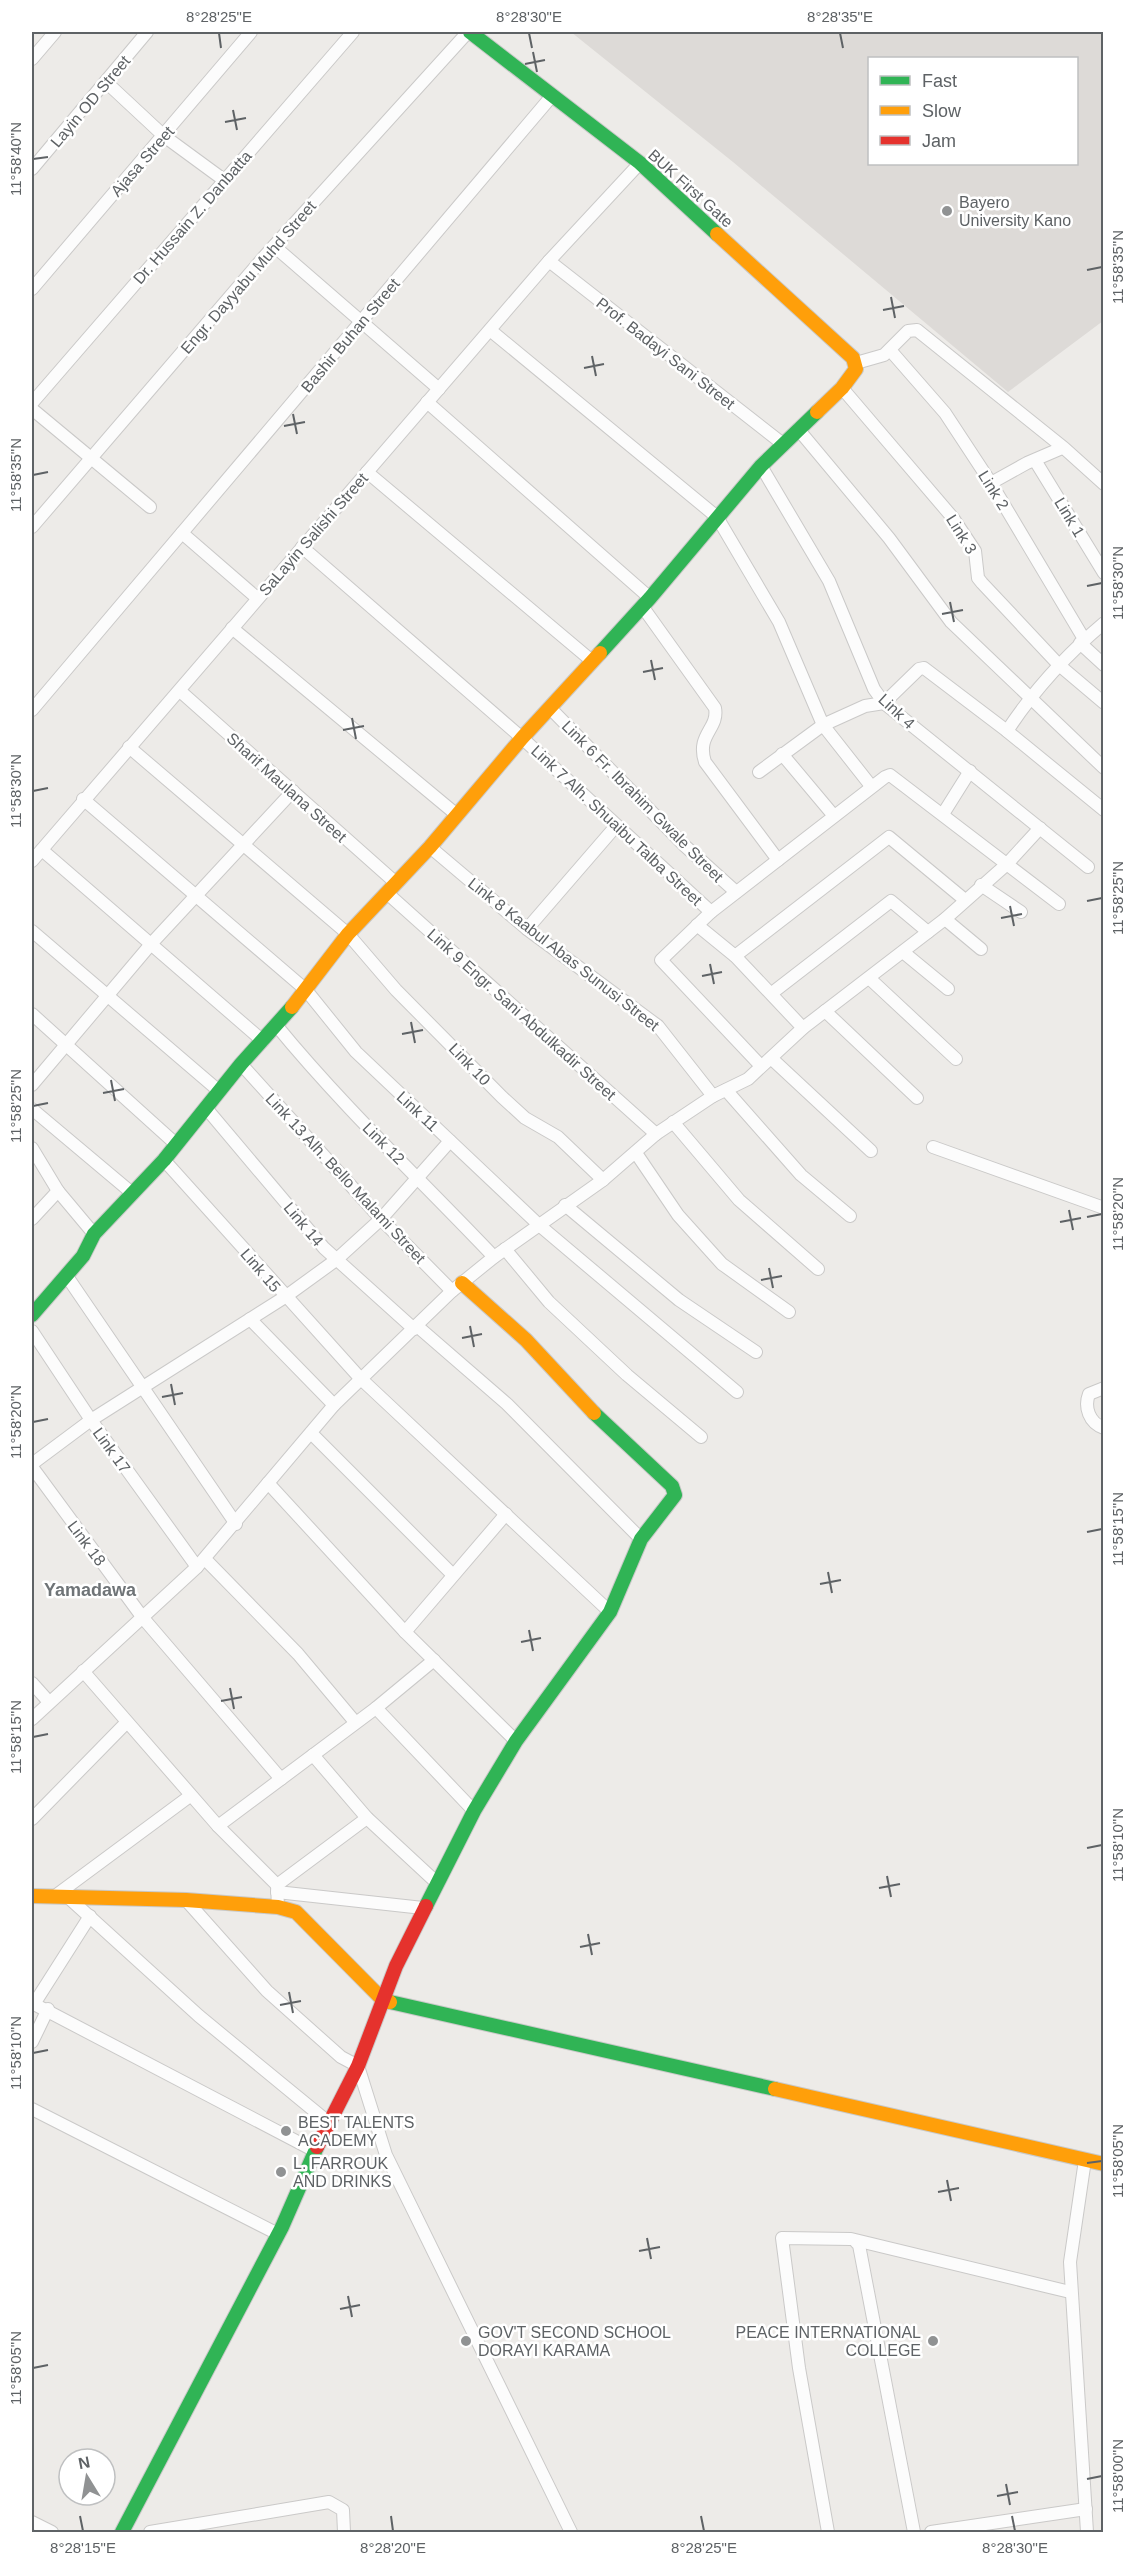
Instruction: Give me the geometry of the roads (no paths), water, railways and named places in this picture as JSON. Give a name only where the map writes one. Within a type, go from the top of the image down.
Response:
[{"type":"street","points":[[32,59],[55,32]]},
{"type":"street","name":"Layin OD Street","points":[[32,169],[147,32]]},
{"type":"street","name":"Ajasa Street","points":[[32,289],[251,32]]},
{"type":"street","name":"Dr. Hussain Z. Danbatta","points":[[32,403],[353,32]]},
{"type":"street","name":"BUK First Gate","points":[[469,32],[640,163],[856,363]]},
{"type":"street","name":"Engr. Dayyabu Muhd Street","points":[[32,526],[274,246],[469,32]]},
{"type":"street","points":[[106,82],[164,136],[224,180]]},
{"type":"street","name":"Bashir Buhan Street","points":[[32,710],[551,97]]},
{"type":"street","name":"SaLayin Salishi Street","points":[[32,861],[83,799],[180,691],[257,598],[549,261],[640,163]]},
{"type":"street","points":[[274,246],[363,320],[439,389]]},
{"type":"street","name":"Prof. Badayi Sani Street","points":[[549,261],[783,444]]},
{"type":"street","points":[[490,330],[717,517],[779,622],[823,725],[870,786]]},
{"type":"street","points":[[32,1315],[83,1256],[94,1234],[177,1145],[219,1091],[306,990],[348,934],[430,847],[522,738],[646,602],[761,466],[842,388],[856,369],[856,363],[878,358],[890,350],[908,331],[917,330],[1104,484]]},
{"type":"street","name":"Link 2","points":[[890,350],[945,413],[991,483],[1082,641],[1104,664]]},
{"type":"street","name":"Link 3","points":[[842,388],[953,518],[975,551],[978,578],[982,583],[1059,665],[1104,703]]},
{"type":"street","points":[[427,402],[646,602],[715,708],[715,718],[702,743],[705,762],[778,860]]},
{"type":"street","points":[[32,409],[150,507]]},
{"type":"street","points":[[798,429],[889,538],[951,622],[1104,768]]},
{"type":"street","points":[[991,483],[1026,463],[1036,462],[1062,448]]},
{"type":"street","name":"Link 1","points":[[1036,462],[1104,573]]},
{"type":"street","name":"Link 4","points":[[761,466],[829,581],[874,689],[884,703],[1088,867]]},
{"type":"street","points":[[367,472],[592,661]]},
{"type":"street","points":[[182,533],[257,598]]},
{"type":"street","points":[[302,547],[522,738]]},
{"type":"street","points":[[1007,731],[1029,697],[1082,641],[1104,623]]},
{"type":"street","points":[[232,628],[457,815]]},
{"type":"street","points":[[759,772],[823,725],[865,706],[884,703],[919,669],[924,668],[1007,731],[1104,810]]},
{"type":"street","name":"Sharif Maulana Street","points":[[180,691],[293,791],[391,888]]},
{"type":"street","name":"Link 6 Fr. Ibrahim Gwale Street","points":[[550,708],[685,846],[736,892]]},
{"type":"street","name":"Link 7 Alh. Shuaibu Talba Street","points":[[522,738],[711,912]]},
{"type":"street","name":"Link 7 Alh. Shuaibu Talba Street","points":[[522,738],[711,912]]},
{"type":"street","name":"Link 10","points":[[129,747],[348,934],[396,990],[502,1097],[525,1118],[558,1137],[603,1180]]},
{"type":"street","points":[[782,754],[834,816]]},
{"type":"street","points":[[943,814],[970,771]]},
{"type":"street","points":[[871,1151],[766,1062],[661,963],[711,912],[870,786],[890,776],[1059,904]]},
{"type":"street","points":[[32,1085],[108,998],[151,944],[293,791]]},
{"type":"street","name":"Link 11","points":[[83,799],[306,990],[356,1053],[539,1224],[737,1392]]},
{"type":"street","points":[[527,930],[616,826]]},
{"type":"street","points":[[32,1719],[201,1563],[334,1405],[457,1287],[539,1224],[603,1180],[656,1134],[713,1096],[748,1079],[803,1028],[945,919],[1007,864],[1040,828]]},
{"type":"street","points":[[735,956],[889,837],[965,900]]},
{"type":"street","name":"Link 8 Kaabul Abas Sunusi Street","points":[[430,847],[527,930],[658,1026],[713,1096]]},
{"type":"street","points":[[42,850],[263,1041]]},
{"type":"street","points":[[981,885],[1021,912]]},
{"type":"street","name":"Link 9 Engr. Sani Abdulkadir Street","points":[[391,888],[656,1134]]},
{"type":"street","points":[[772,993],[891,901],[928,932]]},
{"type":"street","points":[[945,919],[981,949]]},
{"type":"street","points":[[697,925],[735,956],[803,1028]]},
{"type":"street","points":[[32,931],[219,1091]]},
{"type":"street","points":[[903,952],[948,988]]},
{"type":"street","points":[[869,978],[956,1059]]},
{"type":"street","points":[[825,1011],[917,1098]]},
{"type":"street","points":[[32,1014],[65,1047],[177,1145]]},
{"type":"street","name":"Link 12","points":[[276,1025],[324,1084],[418,1177],[494,1257]]},
{"type":"street","name":"Link 13 Alh. Bello Malami Street","points":[[242,1064],[381,1219],[457,1287]]},
{"type":"street","points":[[726,1090],[801,1175],[850,1215]]},
{"type":"street","name":"Link 14","points":[[206,1108],[336,1260],[507,1404],[641,1539]]},
{"type":"street","points":[[32,1109],[132,1193]]},
{"type":"street","points":[[673,1122],[739,1200],[818,1269]]},
{"type":"street","points":[[32,1465],[91,1420],[285,1297],[336,1260],[381,1219],[450,1141]]},
{"type":"street","points":[[32,1148],[57,1191],[94,1234]]},
{"type":"street","points":[[933,1148],[1104,1208]]},
{"type":"street","points":[[636,1153],[678,1215],[722,1264],[789,1312]]},
{"type":"street","name":"Link 15","points":[[164,1160],[360,1378],[610,1612]]},
{"type":"street","points":[[32,1219],[57,1191]]},
{"type":"street","points":[[565,1205],[679,1300],[756,1352]]},
{"type":"street","points":[[506,1249],[549,1302],[627,1375],[702,1437]]},
{"type":"street","points":[[66,1275],[236,1524]]},
{"type":"street","points":[[122,2532],[278,2234],[328,2122],[358,2066],[396,1966],[436,1882],[474,1811],[516,1741],[610,1612],[641,1539],[675,1495],[672,1486],[578,1398],[526,1340],[457,1287]]},
{"type":"street","points":[[250,1319],[334,1405]]},
{"type":"street","name":"Link 17","points":[[32,1331],[91,1420],[201,1563],[298,1654],[355,1722]]},
{"type":"street","points":[[1104,1388],[1089,1394],[1086,1402],[1091,1419],[1104,1428]]},
{"type":"street","points":[[311,1433],[453,1575]]},
{"type":"street","name":"Link 18","points":[[32,1465],[37,1486],[143,1618],[281,1779]]},
{"type":"street","points":[[268,1483],[405,1632],[516,1741]]},
{"type":"street","points":[[405,1632],[506,1514]]},
{"type":"street","points":[[218,1826],[376,1708],[434,1660]]},
{"type":"street","points":[[83,1671],[190,1796],[277,1889],[423,1908]]},
{"type":"street","points":[[32,1683],[49,1701]]},
{"type":"street","points":[[376,1708],[474,1811]]},
{"type":"street","points":[[32,1819],[126,1723]]},
{"type":"street","points":[[313,1755],[367,1818],[436,1882]]},
{"type":"street","points":[[54,1897],[190,1796]]},
{"type":"street","points":[[277,1889],[367,1818]]},
{"type":"street","points":[[277,1889],[278,1907]]},
{"type":"street","points":[[33,1894],[69,1898],[186,1900],[278,1907],[296,1912],[306,1920],[384,2001],[1104,2164]]},
{"type":"street","points":[[69,1898],[199,2016],[328,2122]]},
{"type":"street","points":[[186,1900],[267,1991],[341,2057],[358,2066],[387,2155],[571,2532]]},
{"type":"street","points":[[90,1916],[33,2003],[315,2151]]},
{"type":"street","points":[[32,2042],[48,2009]]},
{"type":"street","points":[[32,2109],[278,2234]]},
{"type":"street","points":[[1084,2160],[1070,2262],[1070,2292],[1087,2532]]},
{"type":"street","points":[[828,2532],[799,2368],[780,2240],[784,2237],[851,2239],[1070,2292]]},
{"type":"street","points":[[856,2241],[859,2245],[914,2532]]},
{"type":"street","points":[[150,2532],[329,2502],[344,2510],[344,2532]]},
{"type":"street","points":[[931,2532],[1086,2509]]},
{"type":"street","points":[[32,2522],[52,2532]]},
{"type":"place","name":"Bayero University Kano","points":[[947,211]]},
{"type":"place","name":"BEST TALENTS ACADEMY","points":[[286,2131]]},
{"type":"place","name":"L. FARROUK AND DRINKS","points":[[281,2172]]},
{"type":"place","name":"GOV'T SECOND SCHOOL DORAYI KARAMA","points":[[466,2341]]},
{"type":"place","name":"PEACE INTERNATIONAL COLLEGE","points":[[933,2341]]},
{"type":"district","name":"Yamadawa","points":[[90,1590]]}]
